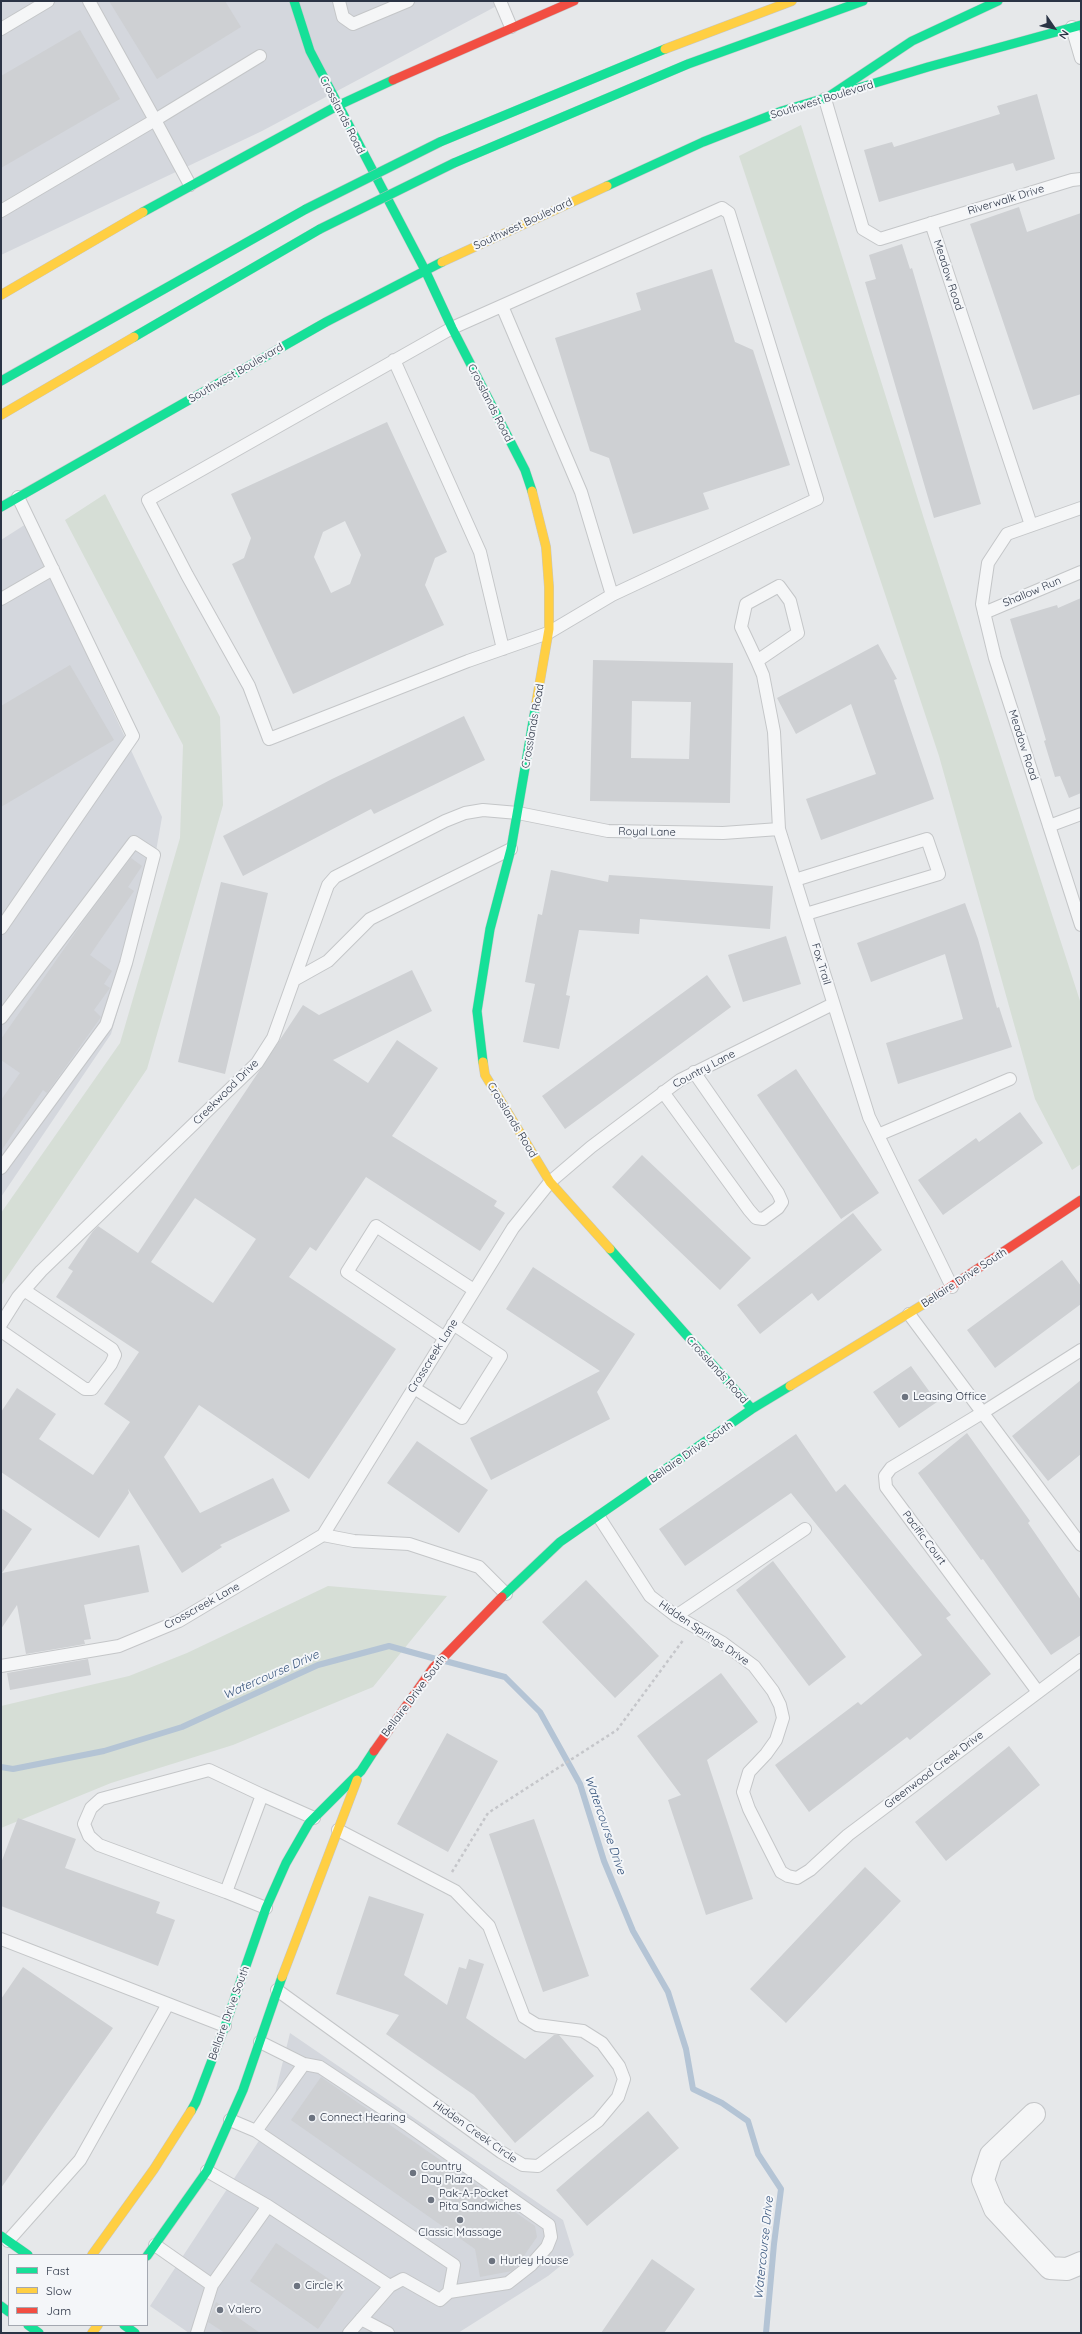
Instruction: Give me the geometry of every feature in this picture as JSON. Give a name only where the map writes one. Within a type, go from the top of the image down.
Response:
[{"type":"main road","name":"Crosslands Road","points":[[294,1],[310,51],[337,106],[425,270],[452,328],[525,470],[539,513],[546,547],[549,581],[548,633],[511,850],[490,929],[477,1012],[485,1075],[550,1182],[752,1409]]},
{"type":"main road","points":[[1,295],[190,185],[337,106],[511,27],[574,1]]},
{"type":"main road","points":[[1,381],[306,209],[440,142],[611,70],[792,1]]},
{"type":"main road","points":[[1,415],[320,229],[454,163],[688,64],[863,1]]},
{"type":"main road","points":[[825,99],[912,41],[998,1]]},
{"type":"main road","name":"Southwest Boulevard","points":[[1,507],[326,322],[425,270],[703,142],[782,111],[928,67],[1076,26]]},
{"type":"main road","name":"Bellaire Drive South","points":[[93,2254],[154,2169],[196,2102],[225,2026],[266,1908],[286,1863],[314,1818],[361,1771],[406,1704],[433,1668],[464,1633],[560,1542],[599,1517],[752,1409],[952,1287],[1081,1200]]},
{"type":"main road","name":"Bellaire Drive South","points":[[148,2255],[207,2170],[230,2120],[243,2090],[277,1990],[361,1771]]},
{"type":"main road","points":[[5,2239],[27,2254]]},
{"type":"main road","points":[[126,2326],[136,2333]]},
{"type":"street","points":[[1034,2114],[991,2155],[983,2180],[995,2209],[1050,2268],[1067,2269],[1081,2263]]},
{"type":"lane","points":[[1,29],[48,1]]},
{"type":"lane","points":[[89,1],[190,185]]},
{"type":"lane","points":[[339,1],[343,17],[353,24],[408,1]]},
{"type":"lane","points":[[500,1],[511,27]]},
{"type":"lane","points":[[1076,26],[1081,58]]},
{"type":"lane","points":[[1,211],[260,56]]},
{"type":"lane","points":[[825,99],[863,229],[880,239],[930,223]]},
{"type":"lane","name":"Riverwalk Drive","points":[[930,223],[1072,180],[1081,179]]},
{"type":"lane","points":[[722,208],[729,213],[817,499],[612,595],[548,633],[269,739],[249,686],[187,575],[148,500],[452,328],[722,208]]},
{"type":"lane","name":"Meadow Road","points":[[930,223],[1031,525],[1007,534],[988,563],[982,604],[995,658],[1081,925]]},
{"type":"lane","points":[[502,306],[581,492],[612,595]]},
{"type":"lane","points":[[394,360],[480,552],[504,649]]},
{"type":"lane","points":[[1,928],[133,736],[18,497]]},
{"type":"lane","points":[[1031,525],[1081,508]]},
{"type":"lane","points":[[1,599],[53,569]]},
{"type":"lane","name":"Shallow Run","points":[[984,613],[1081,572]]},
{"type":"lane","name":"Fox Trail","points":[[757,661],[798,633],[790,601],[779,586],[746,604],[741,627],[763,675],[774,732],[779,829],[869,1117],[952,1287]]},
{"type":"lane","name":"Creekwood Drive","points":[[1,1324],[24,1290],[41,1270],[257,1064],[274,1038],[328,885],[335,877],[445,821],[465,813],[483,810],[518,812]]},
{"type":"lane","name":"Royal Lane","points":[[518,812],[608,831],[723,833],[779,829]]},
{"type":"lane","points":[[1049,826],[1081,814]]},
{"type":"lane","points":[[795,880],[927,839],[939,874],[806,914]]},
{"type":"lane","points":[[1,1018],[134,842],[154,855],[126,964],[106,1025],[1,1168]]},
{"type":"lane","points":[[294,980],[328,961],[370,919],[511,850]]},
{"type":"lane","name":"Country Lane","points":[[550,1182],[591,1147],[680,1080],[833,1004]]},
{"type":"lane","points":[[664,1092],[749,1210],[756,1218],[764,1219],[778,1208],[782,1202],[778,1193],[694,1072]]},
{"type":"lane","points":[[878,1135],[1010,1079]]},
{"type":"lane","name":"Crosscreek Lane","points":[[1,1666],[119,1646],[179,1621],[323,1535],[513,1228],[550,1182]]},
{"type":"lane","points":[[445,1338],[347,1272],[376,1226],[474,1290]]},
{"type":"lane","points":[[1,1331],[85,1389],[92,1389],[111,1364],[114,1355],[112,1350],[24,1290]]},
{"type":"lane","points":[[909,1314],[1081,1545]]},
{"type":"lane","points":[[414,1388],[462,1418],[501,1356],[454,1324]]},
{"type":"lane","name":"Pacific Court","points":[[1038,1692],[886,1487],[885,1476],[890,1468],[982,1413],[1081,1350]]},
{"type":"lane","name":"Hidden Springs Drive","points":[[599,1517],[650,1596],[676,1616],[723,1643],[754,1666],[773,1691],[780,1705],[783,1718],[776,1740],[766,1754],[749,1772],[743,1792],[748,1809],[781,1872],[788,1876]]},
{"type":"lane","points":[[676,1616],[805,1529]]},
{"type":"lane","points":[[323,1535],[354,1541],[409,1544],[479,1567],[506,1594]]},
{"type":"lane","name":"Greenwood Creek Drive","points":[[788,1876],[797,1878],[810,1870],[848,1835],[1081,1660]]},
{"type":"lane","points":[[266,1908],[99,1845],[89,1836],[84,1824],[91,1808],[101,1799],[209,1770],[314,1818]]},
{"type":"lane","points":[[226,1892],[262,1795]]},
{"type":"lane","name":"Hidden Creek Circle","points":[[277,1990],[501,2152],[523,2165],[538,2166],[598,2121],[618,2096],[624,2079],[619,2066],[602,2043],[583,2031],[537,2026],[524,2017],[488,1926],[455,1891],[338,1830]]},
{"type":"lane","points":[[1,1939],[225,2026]]},
{"type":"lane","points":[[5,2239],[80,2160],[168,2004]]},
{"type":"lane","points":[[260,2042],[304,2064],[320,2067],[409,2126],[550,2225],[551,2237],[547,2247],[530,2265],[508,2283],[449,2292],[440,2300],[403,2279],[390,2286],[349,2333]]},
{"type":"lane","points":[[256,2131],[304,2064]]},
{"type":"lane","points":[[230,2120],[256,2131],[454,2265],[449,2292]]},
{"type":"lane","points":[[207,2170],[268,2206],[390,2286]]},
{"type":"lane","points":[[197,2333],[212,2285],[268,2206]]},
{"type":"lane","points":[[155,2245],[212,2285]]},
{"type":"lane","points":[[361,2319],[388,2333]]},
{"type":"path","points":[[444,1886],[488,1813],[540,1781],[617,1730],[694,1626]]},
{"type":"shaded area","points":[[1,1],[506,1],[262,131],[1,255]]},
{"type":"shaded area","points":[[801,125],[925,522],[1081,1004],[1081,1164],[1072,1170],[1035,1099],[939,756],[739,156]]},
{"type":"shaded area","points":[[105,494],[220,717],[223,805],[147,1069],[1,1286],[1,1213],[120,1043],[180,838],[183,745],[65,520]]},
{"type":"shaded area","points":[[26,524],[162,817],[144,920],[111,1034],[1,1197],[1,540]]},
{"type":"shaded area","points":[[328,1586],[447,1596],[373,1687],[233,1745],[111,1783],[1,1828],[1,1706],[129,1676],[187,1653]]},
{"type":"shaded area","points":[[290,2033],[563,2220],[574,2255],[548,2276],[458,2333],[189,2333],[150,2306],[266,2130]]},
{"type":"building","points":[[109,1],[225,1],[241,27],[157,79]]},
{"type":"building","points":[[80,30],[120,99],[1,168],[1,76]]},
{"type":"building","points":[[1037,94],[1055,159],[1016,171],[1013,163],[879,202],[864,150],[892,142],[894,147],[1000,114],[997,106]]},
{"type":"building","points":[[1019,207],[1027,232],[1081,213],[1081,394],[1033,410],[970,224]]},
{"type":"building","points":[[902,244],[910,269],[912,268],[981,504],[934,518],[865,282],[876,279],[869,255]]},
{"type":"building","points":[[712,269],[735,342],[753,350],[790,465],[703,493],[709,509],[633,534],[609,458],[590,451],[555,338],[641,310],[636,293]]},
{"type":"building","points":[[387,422],[447,552],[435,558],[425,585],[444,625],[293,694],[232,564],[244,558],[251,538],[231,494]],"holes":[[[345,521],[361,555],[350,584],[331,593],[314,557],[323,532]]]},
{"type":"building","points":[[1081,598],[1081,793],[1069,798],[1060,776],[1055,777],[1044,741],[1046,740],[1010,619],[1057,605],[1058,608]]},
{"type":"building","points":[[878,644],[897,679],[894,680],[934,799],[821,840],[806,799],[876,774],[851,704],[796,734],[777,698]]},
{"type":"building","points":[[593,660],[733,663],[730,803],[590,801]],"holes":[[[632,701],[691,702],[689,759],[631,758]]]},
{"type":"building","points":[[70,665],[114,740],[1,807],[1,706]]},
{"type":"building","points":[[464,716],[485,760],[374,814],[371,809],[243,876],[223,836],[332,779]]},
{"type":"building","points":[[131,858],[142,866],[128,887],[134,891],[90,955],[112,971],[104,984],[110,988],[94,1010],[101,1017],[47,1093],[43,1090],[1,1151],[1,1100],[20,1073],[1,1060],[1,1039],[85,919]]},
{"type":"building","points":[[551,870],[608,882],[609,875],[773,886],[770,929],[640,919],[639,934],[579,930],[566,995],[570,996],[559,1049],[523,1042],[535,984],[525,982],[538,914],[542,915]]},
{"type":"building","points":[[221,882],[268,893],[225,1074],[178,1062]]},
{"type":"building","points":[[965,903],[978,939],[997,1008],[999,1007],[1012,1047],[898,1084],[886,1043],[963,1019],[945,954],[871,982],[857,943]]},
{"type":"building","points":[[786,936],[801,984],[743,1002],[728,955]]},
{"type":"building","points":[[412,970],[432,1011],[333,1060],[368,1083],[397,1040],[438,1068],[392,1136],[497,1201],[494,1206],[505,1213],[480,1251],[366,1177],[316,1251],[310,1247],[289,1277],[396,1349],[309,1479],[199,1405],[164,1457],[200,1513],[273,1478],[290,1511],[220,1545],[222,1547],[182,1573],[128,1489],[129,1493],[99,1538],[1,1472],[1,1412],[17,1388],[56,1414],[39,1439],[93,1475],[130,1422],[104,1404],[139,1352],[56,1297],[73,1271],[68,1268],[98,1226],[138,1253],[303,1005],[319,1015]],"holes":[[[195,1198],[256,1239],[213,1303],[151,1262]]]},
{"type":"building","points":[[707,975],[731,1007],[565,1129],[542,1096]]},
{"type":"building","points":[[796,1069],[879,1193],[841,1219],[757,1095]]},
{"type":"building","points":[[1020,1112],[1043,1143],[943,1215],[918,1180],[976,1138],[979,1142]]},
{"type":"building","points":[[642,1155],[751,1258],[720,1290],[612,1187]]},
{"type":"building","points":[[853,1213],[882,1250],[818,1301],[812,1293],[760,1334],[737,1305]]},
{"type":"building","points":[[1062,1260],[1081,1286],[1081,1304],[995,1368],[967,1330]]},
{"type":"building","points":[[533,1267],[635,1334],[597,1392],[610,1419],[491,1480],[470,1438],[600,1371],[506,1309]]},
{"type":"building","name":"Leasing Office","points":[[911,1366],[937,1402],[899,1428],[873,1392]]},
{"type":"building","points":[[1081,1380],[1081,1454],[1048,1481],[1012,1436]]},
{"type":"building","points":[[967,1433],[1030,1521],[1028,1523],[1081,1600],[1081,1635],[1051,1655],[983,1559],[981,1560],[918,1473]]},
{"type":"building","points":[[796,1434],[836,1492],[845,1484],[951,1615],[946,1618],[991,1674],[910,1740],[907,1737],[809,1812],[775,1765],[858,1702],[861,1705],[922,1655],[791,1493],[685,1566],[659,1529]]},
{"type":"building","points":[[417,1441],[488,1490],[459,1533],[387,1483]]},
{"type":"building","points":[[1,1508],[32,1529],[2,1573],[139,1545],[149,1592],[84,1605],[91,1639],[84,1640],[85,1644],[26,1654],[17,1605],[1,1629]]},
{"type":"building","points":[[773,1561],[846,1657],[809,1686],[736,1590]]},
{"type":"building","points":[[586,1580],[659,1656],[615,1698],[542,1622]]},
{"type":"building","points":[[88,1659],[91,1675],[10,1690],[7,1673]]},
{"type":"building","points":[[721,1673],[758,1722],[707,1760],[753,1899],[706,1915],[668,1800],[681,1795],[637,1736]]},
{"type":"building","points":[[447,1733],[498,1761],[448,1852],[397,1824]]},
{"type":"building","points":[[1009,1746],[1040,1785],[946,1861],[915,1822]]},
{"type":"building","points":[[18,1818],[76,1839],[65,1868],[160,1902],[156,1913],[175,1920],[158,1966],[1,1906],[1,1863]]},
{"type":"building","points":[[534,1819],[589,1976],[543,1992],[489,1834]]},
{"type":"building","points":[[865,1867],[901,1901],[786,2023],[750,1989]]},
{"type":"building","points":[[369,1896],[424,1914],[404,1975],[447,2005],[459,1967],[466,1969],[469,1959],[484,1964],[466,2018],[525,2059],[554,2035],[559,2035],[594,2076],[515,2143],[474,2095],[386,2034],[399,2015],[336,1994]]},
{"type":"building","points":[[23,1967],[113,2028],[1,2188],[1,1999]]},
{"type":"building","name":"Country Day Plaza","points":[[321,2077],[535,2226],[537,2237],[516,2267],[512,2271],[480,2277],[475,2249],[291,2120]]},
{"type":"building","points":[[648,2111],[679,2148],[587,2226],[556,2190]]},
{"type":"building","name":"Circle K","points":[[276,2243],[345,2290],[318,2329],[250,2281]]},
{"type":"building","points":[[652,2259],[695,2289],[664,2333],[601,2333]]},
{"type":"building","name":"Valero","points":[[216,2302],[260,2333],[225,2333],[208,2322]]},
{"type":"waterway","name":"Watercourse Drive","points":[[1,1767],[13,1769],[104,1751],[182,1727],[318,1665],[389,1646],[436,1659]]},
{"type":"waterway","name":"Watercourse Drive","points":[[445,1661],[505,1677],[540,1712],[580,1784],[604,1861],[633,1931],[668,1992],[686,2049],[693,2089],[722,2103],[748,2121],[758,2154],[781,2189],[774,2244],[766,2333]]},
{"type":"traffic: fast","points":[[294,1],[310,51],[425,270],[452,328],[525,470],[532,491]]},
{"type":"traffic: fast","points":[[454,163],[688,64],[863,1]]},
{"type":"traffic: fast","points":[[825,99],[912,41],[998,1]]},
{"type":"traffic: fast","points":[[607,186],[703,142],[782,111],[928,67],[1081,25]]},
{"type":"traffic: fast","points":[[440,142],[665,49]]},
{"type":"traffic: fast","points":[[143,212],[337,106],[393,80]]},
{"type":"traffic: fast","points":[[306,209],[440,142]]},
{"type":"traffic: fast","points":[[320,229],[454,163]]},
{"type":"traffic: fast","points":[[1,381],[306,209]]},
{"type":"traffic: fast","points":[[134,337],[320,229]]},
{"type":"traffic: fast","points":[[1,507],[326,322],[442,262]]},
{"type":"traffic: fast","points":[[483,1062],[477,1011],[490,929],[511,849],[536,704]]},
{"type":"traffic: fast","points":[[610,1249],[752,1409]]},
{"type":"traffic: fast","points":[[502,1597],[560,1542],[752,1409],[790,1386]]},
{"type":"traffic: fast","points":[[191,2111],[196,2102],[225,2026],[266,1908],[286,1863],[309,1823],[361,1771],[374,1751]]},
{"type":"traffic: fast","points":[[148,2255],[207,2171],[243,2090],[282,1977]]},
{"type":"traffic: fast","points":[[1,2236],[27,2254]]},
{"type":"traffic: fast","points":[[1,2306],[8,2311]]},
{"type":"traffic: fast","points":[[29,2326],[39,2333]]},
{"type":"traffic: fast","points":[[125,2326],[135,2333]]},
{"type":"traffic: slow","points":[[665,49],[792,1]]},
{"type":"traffic: slow","points":[[442,262],[607,186]]},
{"type":"traffic: slow","points":[[1,295],[143,212]]},
{"type":"traffic: slow","points":[[1,415],[134,337]]},
{"type":"traffic: slow","points":[[532,491],[546,547],[549,587],[549,629],[536,704]]},
{"type":"traffic: slow","points":[[483,1062],[485,1075],[550,1182],[610,1249]]},
{"type":"traffic: slow","points":[[790,1386],[932,1299]]},
{"type":"traffic: slow","points":[[282,1977],[357,1780]]},
{"type":"traffic: slow","points":[[93,2254],[154,2169],[191,2111]]},
{"type":"traffic: slow","points":[[92,2333],[97,2326]]},
{"type":"traffic: jam","points":[[393,80],[574,1]]},
{"type":"traffic: jam","points":[[932,1299],[1081,1200]]},
{"type":"traffic: jam","points":[[374,1751],[433,1668],[502,1597]]},
{"type":"place","name":"Leasing Office","points":[[905,1397]]},
{"type":"place","name":"Connect Hearing","points":[[312,2118]]},
{"type":"place","name":"Country Day Plaza","points":[[413,2173]]},
{"type":"place","name":"Pak-A-Pocket Pita Sandwiches","points":[[431,2200]]},
{"type":"place","name":"Classic Massage","points":[[460,2220]]},
{"type":"place","name":"Hurley House","points":[[492,2261]]},
{"type":"place","name":"Circle K","points":[[297,2286]]},
{"type":"place","name":"Valero","points":[[220,2310]]}]
